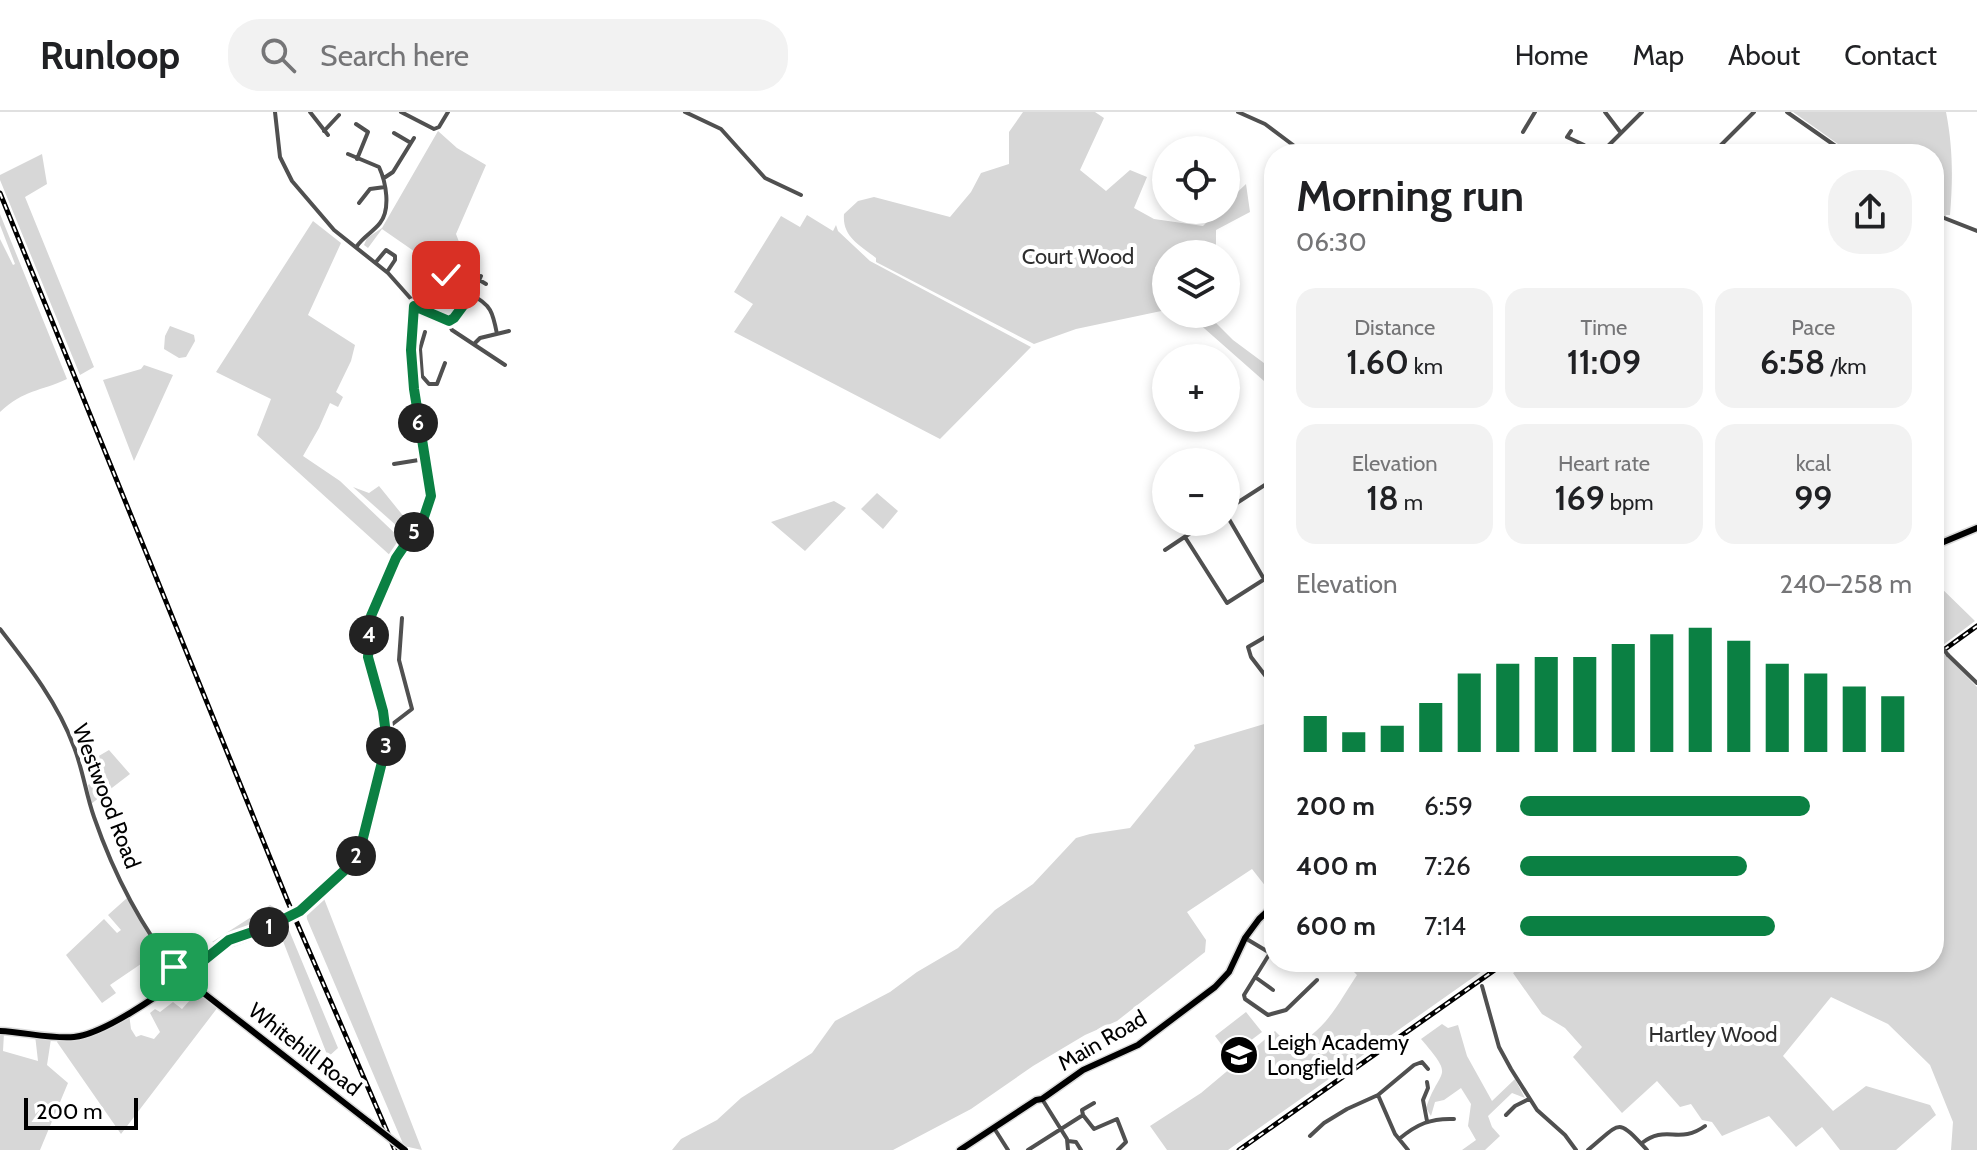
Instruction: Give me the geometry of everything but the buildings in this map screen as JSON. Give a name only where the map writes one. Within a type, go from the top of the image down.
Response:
[{"type":"main road","points":[[1944,542],[1977,528]]},
{"type":"main road","name":"Main Road","points":[[960,1150],[1083,1070],[1138,1045],[1215,987],[1229,972],[1245,938],[1264,914]]},
{"type":"main road","points":[[0,1031],[67,1037],[89,1033],[155,997],[183,977]]},
{"type":"main road","name":"Whitehill Road","points":[[183,977],[405,1150]]},
{"type":"street","points":[[183,977],[229,940],[300,911],[320,895],[356,855],[385,751],[386,729],[368,657],[371,616],[396,558],[421,523],[431,487],[411,350],[414,306],[410,296],[376,262],[334,230],[292,181],[280,157],[275,112]]},
{"type":"street","points":[[310,112],[326,133],[335,118]]},
{"type":"street","points":[[401,112],[434,129],[439,128],[448,112]]},
{"type":"street","points":[[685,112],[721,129],[765,178],[801,195]]},
{"type":"street","points":[[1238,112],[1265,124],[1292,144]]},
{"type":"street","points":[[1523,132],[1535,112]]},
{"type":"street","points":[[1605,112],[1621,133]]},
{"type":"street","points":[[1610,144],[1642,112]]},
{"type":"street","points":[[1722,144],[1754,112]]},
{"type":"street","points":[[1787,112],[1833,144]]},
{"type":"street","points":[[356,124],[368,132],[357,159]]},
{"type":"street","points":[[1571,131],[1567,137],[1582,144]]},
{"type":"street","points":[[384,178],[394,170],[412,141],[394,133]]},
{"type":"street","points":[[348,154],[379,167],[385,187],[386,212],[381,223],[357,246]]},
{"type":"street","points":[[359,203],[370,189],[385,187]]},
{"type":"street","points":[[1944,220],[1977,231]]},
{"type":"street","points":[[376,262],[386,250],[395,256],[387,272]]},
{"type":"street","points":[[429,271],[485,302],[492,309],[497,334]]},
{"type":"street","points":[[444,280],[446,273]]},
{"type":"street","points":[[471,275],[486,284]]},
{"type":"street","points":[[449,321],[472,296],[480,278]]},
{"type":"street","points":[[414,306],[449,321],[452,330],[505,365]]},
{"type":"street","points":[[475,343],[479,338],[509,331]]},
{"type":"street","points":[[425,332],[420,349],[422,376],[429,384],[437,384],[445,363]]},
{"type":"street","points":[[411,350],[420,349]]},
{"type":"street","points":[[394,464],[425,459]]},
{"type":"street","points":[[1240,502],[1264,486]]},
{"type":"street","points":[[1165,550],[1185,537],[1227,603],[1264,579],[1240,536]]},
{"type":"street","points":[[386,729],[412,709],[399,660],[402,618]]},
{"type":"street","name":"Westwood Road","points":[[0,629],[35,675],[57,712],[74,746],[94,816],[120,877],[142,918],[183,977]]},
{"type":"street","points":[[1264,638],[1248,647],[1251,657],[1264,673]]},
{"type":"street","points":[[1944,650],[1977,683]]},
{"type":"street","points":[[1245,938],[1264,949]]},
{"type":"street","points":[[1264,964],[1245,999],[1268,1015],[1286,1010],[1317,980]]},
{"type":"street","points":[[1255,977],[1273,990]]},
{"type":"street","points":[[1482,986],[1499,1047],[1537,1110],[1565,1135],[1576,1150]]},
{"type":"street","points":[[1310,1136],[1347,1109],[1378,1095],[1418,1063],[1422,1062],[1428,1069]]},
{"type":"street","points":[[1427,1082],[1423,1100],[1427,1121]]},
{"type":"street","points":[[1378,1095],[1388,1122],[1408,1150]]},
{"type":"street","points":[[1042,1099],[1068,1141],[1068,1150]]},
{"type":"street","points":[[1506,1115],[1529,1099]]},
{"type":"street","points":[[1094,1103],[1082,1110],[1083,1115],[1094,1129],[1117,1119],[1126,1142],[1118,1150]]},
{"type":"street","points":[[1028,1150],[1083,1115]]},
{"type":"street","points":[[1399,1139],[1427,1121],[1454,1119]]},
{"type":"street","points":[[1588,1150],[1622,1126],[1647,1150]]},
{"type":"street","points":[[1641,1144],[1659,1133],[1682,1137],[1695,1134],[1705,1126]]},
{"type":"street","points":[[994,1128],[1008,1150]]},
{"type":"street","points":[[1068,1141],[1077,1142],[1081,1150]]},
{"type":"street","points":[[1039,1144],[1043,1150]]},
{"type":"green space","name":"Court Wood","points":[[1023,112],[1095,112],[1104,118],[1080,170],[1106,191],[1130,170],[1147,177],[1134,208],[1152,218],[1152,224],[1227,224],[1216,230],[1216,240],[1152,240],[1152,313],[1076,329],[1034,344],[876,262],[876,258],[849,235],[844,214],[858,201],[874,197],[950,217],[971,192],[981,173],[1009,164],[1009,132]]},
{"type":"green space","points":[[1793,112],[1946,112],[1952,164],[1950,215],[1944,218],[1944,144],[1838,144]]},
{"type":"green space","points":[[438,131],[457,148],[486,165],[456,234],[461,247],[440,277],[424,266],[421,256],[382,229],[368,248],[364,245],[367,238],[382,228]]},
{"type":"green space","points":[[42,154],[47,184],[25,197],[94,367],[80,375],[0,180],[0,175]]},
{"type":"green space","name":"Court Wood","points":[[1246,184],[1250,212],[1240,217],[1240,190]]},
{"type":"green space","points":[[0,214],[67,379],[25,395],[0,412],[0,239],[15,264],[0,225]]},
{"type":"green space","points":[[807,215],[833,231],[836,225],[838,231],[870,261],[1031,347],[940,439],[734,332],[753,304],[734,292],[781,216],[800,227]]},
{"type":"green space","points":[[313,221],[341,243],[308,315],[355,345],[336,392],[343,397],[338,407],[330,403],[303,456],[340,481],[403,541],[393,558],[257,435],[271,399],[216,372]]},
{"type":"green space","points":[[170,326],[194,335],[195,341],[186,357],[179,358],[164,349]]},
{"type":"green space","points":[[1204,328],[1221,328],[1238,344],[1222,344]]},
{"type":"green space","points":[[1240,345],[1264,363],[1264,381],[1240,360]]},
{"type":"green space","points":[[144,365],[173,375],[134,461],[103,380],[141,369]]},
{"type":"green space","points":[[379,486],[413,528],[407,535],[353,487],[369,493]]},
{"type":"green space","points":[[877,493],[898,511],[883,529],[861,509]]},
{"type":"green space","points":[[834,501],[846,508],[805,551],[771,522]]},
{"type":"green space","points":[[1944,591],[1975,621],[1944,644]]},
{"type":"green space","name":"Hartley Wood","points":[[1944,655],[1977,687],[1977,1150],[1951,1150],[1953,1122],[1930,1065],[1888,1024],[1831,997],[1783,1056],[1833,1111],[1866,1086],[1930,1105],[1936,1115],[1896,1150],[1840,1150],[1822,1127],[1796,1147],[1769,1116],[1722,1136],[1712,1122],[1702,1120],[1691,1104],[1680,1107],[1657,1081],[1622,1113],[1573,1057],[1582,1047],[1565,1028],[1542,1014],[1513,973],[1944,972]]},
{"type":"green space","points":[[1264,724],[1264,884],[1252,869],[1187,912],[1206,940],[1205,952],[1117,1021],[1085,1035],[971,1109],[893,1150],[672,1150],[681,1139],[717,1120],[741,1098],[812,1053],[835,1021],[890,992],[958,948],[995,910],[1033,884],[1076,838],[1130,828],[1195,748],[1194,745]]},
{"type":"green space","points":[[109,750],[130,774],[91,804],[88,785],[96,773],[92,760]]},
{"type":"green space","points":[[323,896],[422,1150],[404,1146],[307,919],[306,909]]},
{"type":"green space","points":[[127,898],[160,951],[110,985],[116,993],[102,1003],[66,955],[104,919],[117,933],[121,930],[108,915]]},
{"type":"green space","points":[[270,905],[286,914],[235,933],[217,944],[212,942]]},
{"type":"green space","points":[[286,923],[338,1048],[328,1057],[281,936],[258,938],[225,950],[224,947]]},
{"type":"green space","points":[[1354,972],[1481,972],[1228,1150],[1167,1150],[1150,1126],[1201,1093],[1275,1031],[1289,1045],[1311,1035],[1329,1017],[1357,975]]},
{"type":"green space","points":[[199,990],[218,1007],[121,1134],[57,1042],[59,1038],[73,1039],[129,1014],[131,1029],[136,1037],[141,1035],[154,1039],[160,1032],[150,1013],[155,1009],[160,1012],[173,1002],[182,1009]]},
{"type":"green space","points":[[1246,1012],[1262,1032],[1230,1056],[1215,1036]]},
{"type":"green space","points":[[1442,1024],[1448,1028],[1458,1025],[1467,1056],[1492,1101],[1515,1079],[1525,1098],[1512,1093],[1488,1116],[1500,1136],[1485,1150],[1462,1150],[1476,1140],[1468,1126],[1471,1104],[1461,1088],[1444,1100],[1435,1102],[1431,1116],[1426,1108],[1442,1068],[1421,1039]]},
{"type":"green space","points":[[0,1033],[4,1033],[3,1051],[38,1061],[35,1035],[51,1039],[47,1065],[68,1083],[40,1150],[0,1150]]},
{"type":"railway","points":[[0,193],[288,902],[395,1150]]},
{"type":"railway","points":[[1944,650],[1977,626]]},
{"type":"railway","points":[[1239,1150],[1492,972]]},
{"type":"place","name":"Leigh Academy Longfield","points":[[1239,1055]]},
{"type":"route","points":[[174,967],[183,977],[229,940],[270,926],[300,911],[346,869],[363,838],[387,742],[383,711],[368,657],[371,616],[396,558],[424,517],[431,496],[414,389],[411,350],[414,306],[449,321],[453,320],[471,295],[444,280],[446,275]]}]
